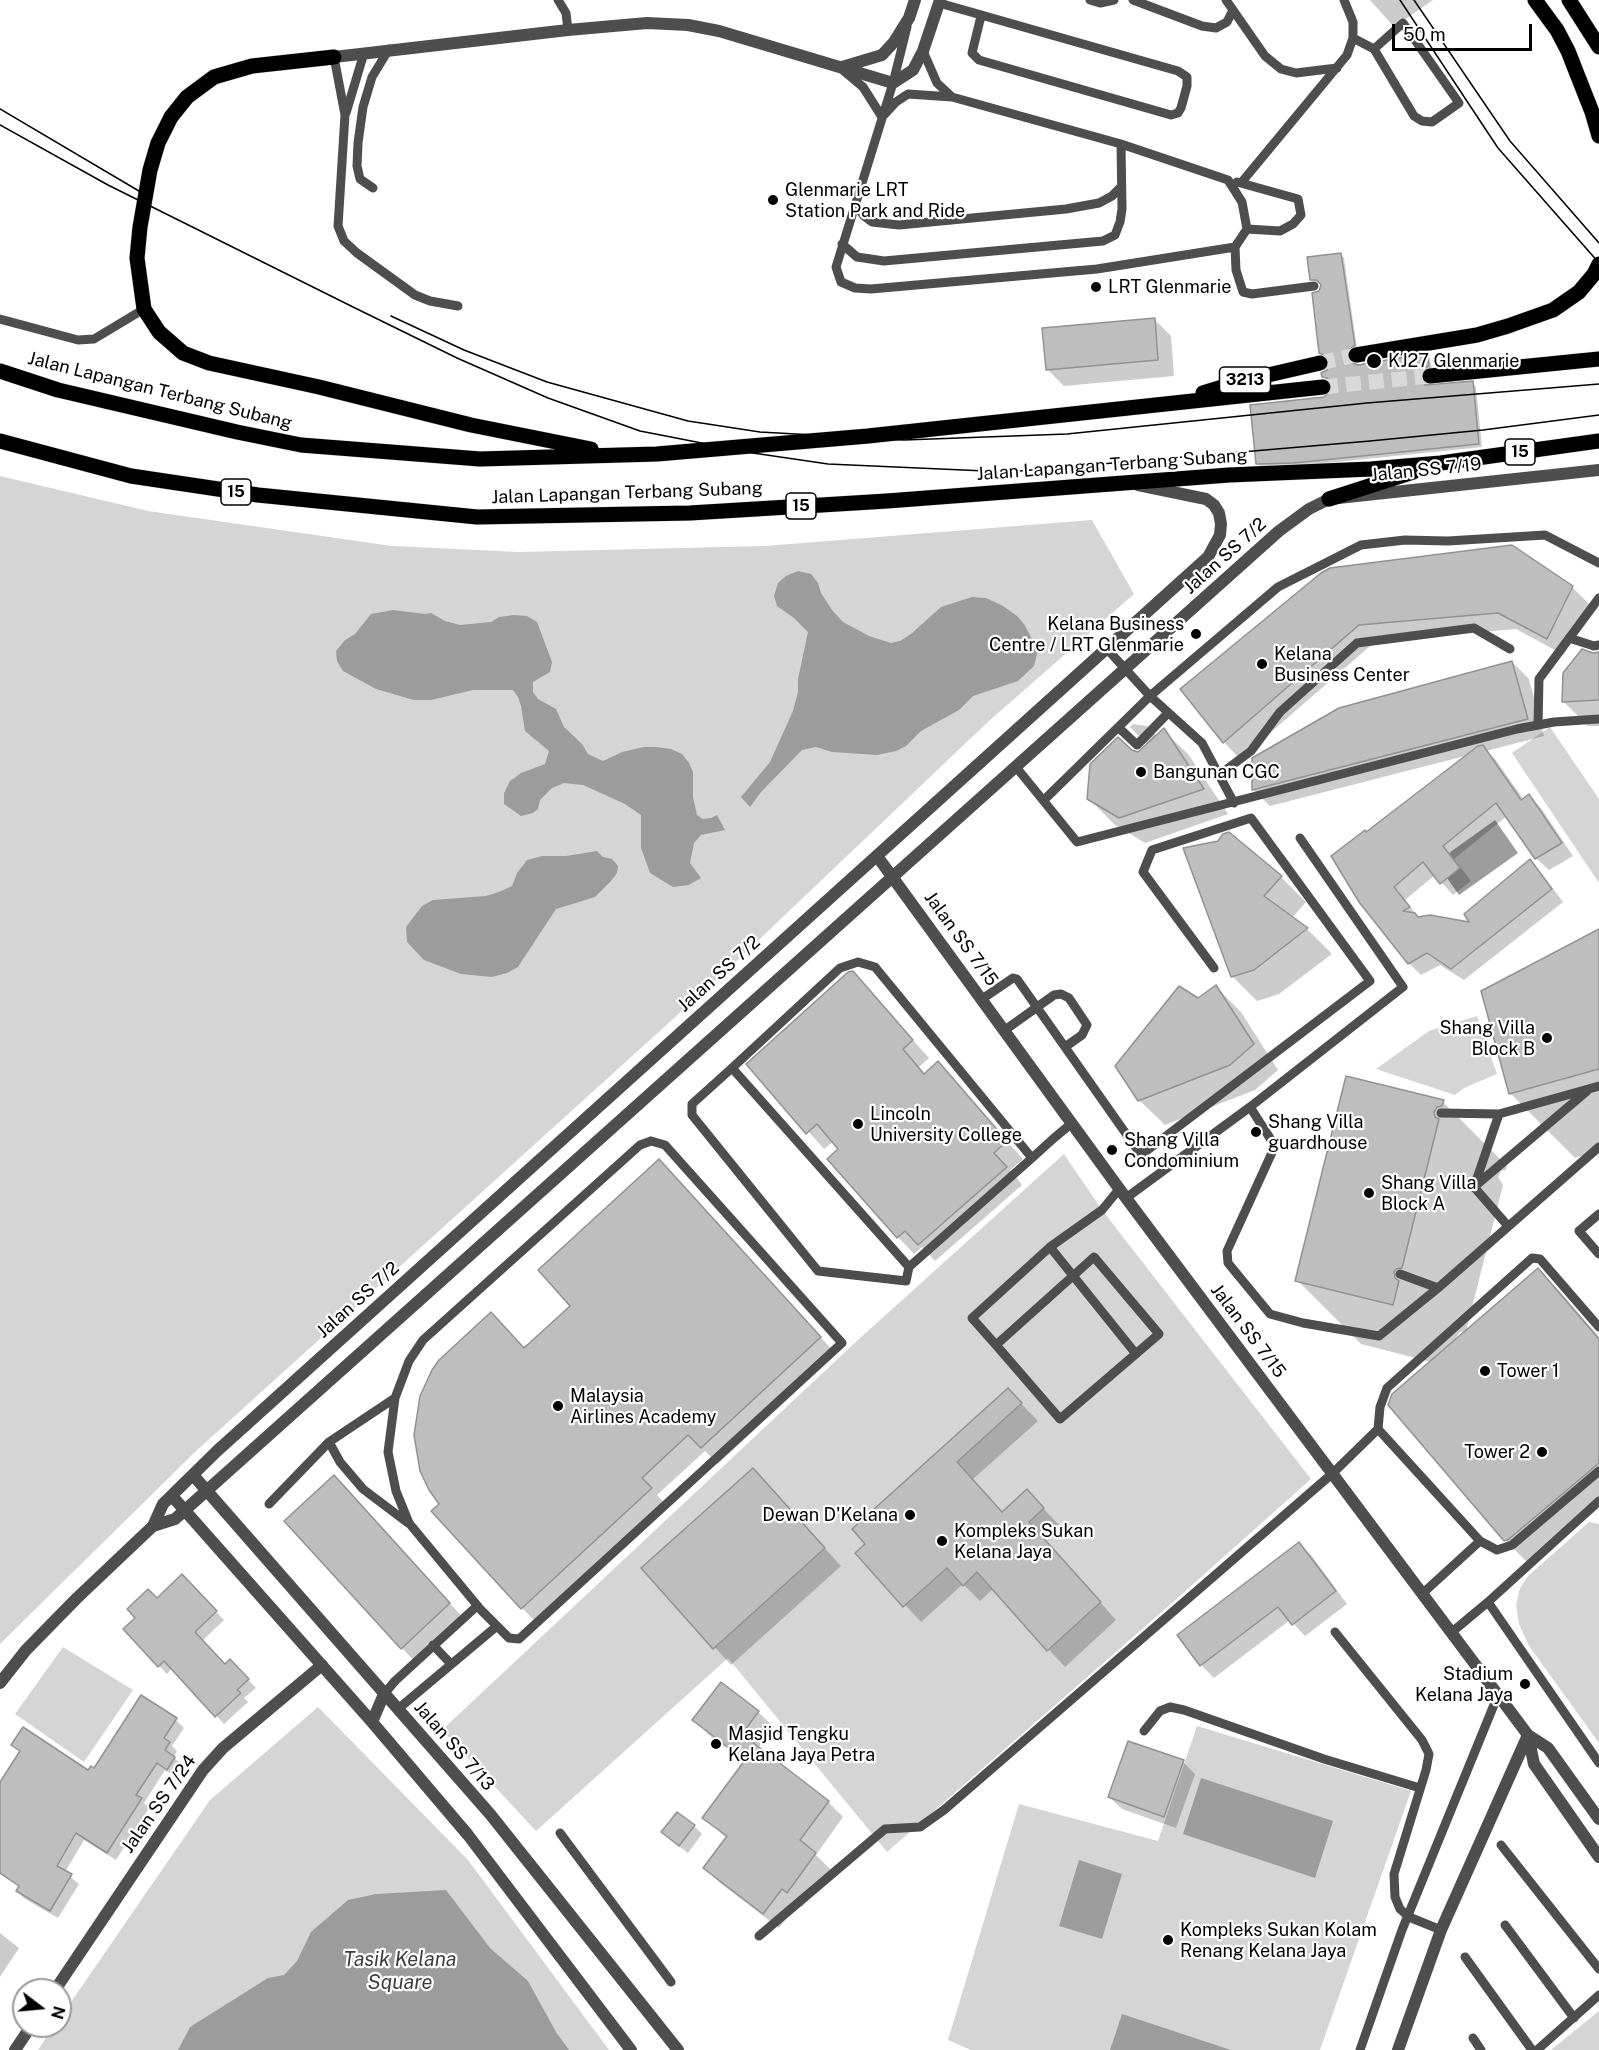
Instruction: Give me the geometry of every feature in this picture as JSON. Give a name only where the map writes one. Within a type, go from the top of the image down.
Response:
[{"type":"main road","points":[[1534,0],[1557,30],[1568,51],[1599,136]]},
{"type":"main road","points":[[1569,0],[1599,47]]},
{"type":"main road","points":[[334,57],[252,66],[214,77],[187,98],[171,117],[155,152],[150,170],[137,258],[144,309],[159,332],[183,353],[209,363],[319,387],[460,422],[615,454]]},
{"type":"main road","points":[[1356,355],[1477,335],[1553,310],[1579,292],[1599,264]]},
{"type":"main road","points":[[1430,376],[1599,359]]},
{"type":"main road","name":"3213","points":[[1172,403],[1242,381],[1320,363]]},
{"type":"main road","name":"Jalan Lapangan Terbang Subang","points":[[0,371],[58,390],[301,445],[480,459],[657,454],[868,436],[1172,403]]},
{"type":"main road","points":[[1172,403],[1323,387]]},
{"type":"main road","name":"Jalan Lapangan Terbang Subang","points":[[0,441],[131,476],[258,495],[477,517],[690,513],[887,501],[1229,475],[1371,469],[1441,463]]},
{"type":"main road","name":"15","points":[[1441,463],[1599,441]]},
{"type":"main road","points":[[1329,499],[1441,463]]},
{"type":"street","points":[[841,68],[882,55],[894,42],[909,18],[915,0]]},
{"type":"street","points":[[334,57],[389,49],[646,23],[688,25],[719,31],[892,83],[913,70],[923,51],[939,1]]},
{"type":"street","name":"Jalan SS 7/19","points":[[1329,499],[1599,470]]},
{"type":"street","name":"Jalan SS 7/2","points":[[0,1683],[26,1650],[153,1526],[164,1504],[193,1475],[1208,557],[1220,535],[1219,513],[1214,505],[1206,499],[1125,482]]},
{"type":"street","name":"Jalan SS 7/2","points":[[153,1526],[175,1519],[1279,531],[1309,509],[1329,499]]},
{"type":"street","name":"Jalan SS 7/15","points":[[878,856],[1123,1193],[1498,1695],[1528,1735],[1548,1748],[1599,1819]]},
{"type":"street","name":"Jalan SS 7/13","points":[[193,1475],[490,1814],[678,2050]]},
{"type":"street","points":[[172,1496],[372,1722],[468,1835],[631,2050]]},
{"type":"street","name":"Jalan SS 7/24","points":[[63,1978],[203,1770],[223,1748],[322,1665]]},
{"type":"street","points":[[372,1722],[384,1694]]},
{"type":"street","points":[[1528,1735],[1534,1764],[1599,1857]]},
{"type":"street","points":[[1398,2050],[1441,1930],[1528,1735]]},
{"type":"lane","points":[[558,0],[566,13],[568,30]]},
{"type":"lane","points":[[1090,0],[1100,3],[1114,0]]},
{"type":"lane","points":[[1133,0],[1202,26],[1216,28],[1227,22],[1233,10]]},
{"type":"lane","points":[[1226,0],[1265,56],[1281,69],[1296,73],[1337,68]]},
{"type":"lane","points":[[1241,183],[1347,55],[1353,38],[1353,22],[1344,0]]},
{"type":"lane","points":[[939,1],[1178,71],[1186,76],[1187,86],[1181,108],[1178,113],[1171,115],[979,60],[972,53],[981,15]]},
{"type":"lane","points":[[909,18],[892,83],[836,267],[841,282],[855,288],[871,289],[1097,269],[1235,247]]},
{"type":"lane","points":[[1353,38],[1374,49],[1414,116],[1422,121],[1432,122],[1459,103],[1403,23],[1374,49]]},
{"type":"lane","points":[[373,188],[360,179],[357,166],[358,143],[363,106],[372,77],[389,49]]},
{"type":"lane","points":[[923,51],[937,83],[952,97]]},
{"type":"lane","points":[[364,53],[345,115],[338,226],[344,241],[357,254],[415,295],[430,301],[458,306]]},
{"type":"lane","points":[[334,57],[345,115]]},
{"type":"lane","points":[[841,68],[863,87],[882,117]]},
{"type":"lane","points":[[882,117],[896,102],[908,94],[952,97],[1121,144],[1228,180],[1298,199],[1301,215],[1293,224],[1280,231],[1247,229]]},
{"type":"lane","points":[[842,244],[857,257],[884,261],[1103,242],[1115,235],[1120,222],[1121,144]]},
{"type":"lane","points":[[1228,180],[1242,202],[1247,229],[1235,247],[1236,270],[1243,291],[1252,294],[1314,286]]},
{"type":"lane","points":[[855,204],[872,222],[899,225],[1066,209],[1099,203],[1112,196],[1121,187]]},
{"type":"lane","points":[[0,319],[78,340],[94,339],[144,309]]},
{"type":"lane","points":[[1044,800],[1150,696],[1278,587],[1361,545],[1405,540],[1448,541],[1545,535],[1599,563]]},
{"type":"lane","points":[[1538,725],[1539,679],[1599,598]]},
{"type":"lane","points":[[1219,775],[1251,751],[1280,712],[1357,643],[1474,628],[1510,649]]},
{"type":"lane","points":[[1569,638],[1594,646],[1599,645]]},
{"type":"lane","points":[[1107,649],[1150,696],[1202,743],[1234,803]]},
{"type":"lane","points":[[1118,727],[1137,745],[1168,712]]},
{"type":"lane","points":[[1016,766],[1077,842],[1505,732],[1538,725],[1599,719]]},
{"type":"lane","points":[[982,999],[1015,978],[1141,1155],[1370,981],[1251,819],[1152,850],[1143,872],[1214,968]]},
{"type":"lane","points":[[996,1345],[1094,1257],[1159,1334],[1060,1419],[972,1318],[1050,1247],[1123,1193],[1250,1107],[1403,987],[1300,838]]},
{"type":"lane","points":[[1032,1158],[875,967],[858,962],[840,968],[692,1104],[692,1114],[818,1271],[906,1281],[909,1267],[1072,1123]]},
{"type":"lane","points":[[1005,1030],[1054,996],[1061,994],[1069,998],[1086,1022],[1085,1032],[1065,1047]]},
{"type":"lane","points":[[732,1068],[909,1267]]},
{"type":"lane","points":[[1441,1113],[1499,1114],[1599,1086]]},
{"type":"lane","points":[[1474,1187],[1589,1089]]},
{"type":"lane","points":[[1250,1107],[1275,1146],[1227,1251],[1228,1263],[1270,1314],[1303,1323],[1379,1336],[1438,1288],[1599,1147]]},
{"type":"lane","points":[[1474,1187],[1499,1114]]},
{"type":"lane","points":[[329,1442],[340,1462],[363,1489],[409,1523],[477,1606],[509,1638],[519,1639],[842,1343],[665,1145],[651,1141],[640,1144],[423,1340],[409,1361],[394,1398],[388,1452],[396,1491],[409,1523]]},
{"type":"lane","points":[[1474,1187],[1508,1226]]},
{"type":"lane","points":[[1599,1214],[1579,1231],[1599,1254]]},
{"type":"lane","points":[[1050,1247],[1136,1354]]},
{"type":"lane","points":[[759,1936],[885,1829],[920,1827],[944,1810],[1332,1473],[1378,1430],[1380,1407],[1387,1388],[1532,1258],[1540,1259],[1599,1327]]},
{"type":"lane","points":[[1400,1274],[1438,1288]]},
{"type":"lane","points":[[270,1504],[329,1442],[394,1398]]},
{"type":"lane","points":[[1378,1430],[1480,1541],[1497,1550],[1512,1545],[1599,1471]]},
{"type":"lane","points":[[1452,1632],[1599,1501]]},
{"type":"lane","points":[[1423,1593],[1480,1541]]},
{"type":"lane","points":[[1488,1602],[1599,1763]]},
{"type":"lane","points":[[384,1694],[395,1681],[477,1606]]},
{"type":"lane","points":[[398,1708],[497,1626]]},
{"type":"lane","points":[[1335,1632],[1422,1740],[1429,1754],[1394,1874],[1395,1897],[1400,1908],[1409,1917],[1441,1930]]},
{"type":"lane","points":[[434,1645],[451,1664]]},
{"type":"lane","points":[[1360,2050],[1402,1930],[1498,1695]]},
{"type":"lane","points":[[1144,1731],[1160,1711],[1170,1707],[1324,1759],[1420,1788]]},
{"type":"lane","points":[[560,1833],[671,1982]]},
{"type":"lane","points":[[1501,1845],[1599,1969]]},
{"type":"lane","points":[[1505,1925],[1574,2018]]},
{"type":"lane","points":[[1465,1957],[1532,2050]]},
{"type":"lane","points":[[1537,2050],[1599,1995]]},
{"type":"lane","points":[[1473,2038],[1481,2050]]},
{"type":"shaded area","points":[[0,476],[148,511],[392,546],[519,552],[765,546],[1092,520],[1134,594],[990,720],[726,971],[195,1452],[0,1644]]},
{"type":"shaded area","points":[[1550,727],[1599,799],[1599,883],[1512,753]]},
{"type":"shaded area","points":[[1477,1016],[1497,1074],[1464,1088],[1455,1095],[1376,1069],[1429,1031]]},
{"type":"shaded area","name":"Kompleks Sukan Kelana Jaya","points":[[1064,1154],[1102,1210],[1311,1479],[887,1852],[728,1658],[536,1831],[442,1730],[859,1339]]},
{"type":"shaded area","points":[[1589,1522],[1599,1524],[1599,1743],[1529,1646],[1519,1624],[1516,1605],[1520,1588],[1528,1576]]},
{"type":"shaded area","points":[[63,1647],[133,1690],[84,1762],[15,1714]]},
{"type":"shaded area","points":[[318,1707],[468,1860],[609,2050],[38,2050],[46,2038],[72,2038],[72,2001],[210,1800]]},
{"type":"shaded area","name":"Kompleks Sukan Kolam Renang Kelana Jaya","points":[[1197,1726],[1411,1791],[1320,2050],[971,2050],[948,2040],[1019,1804],[1158,1841]]},
{"type":"shaded area","points":[[1599,2011],[1599,2050],[1551,2050]]},
{"type":"water","points":[[798,571],[811,574],[832,610],[843,622],[869,636],[891,643],[900,641],[911,634],[941,607],[972,597],[986,598],[1003,606],[1024,624],[1037,654],[1034,666],[1018,681],[973,696],[959,710],[921,731],[906,746],[896,751],[877,755],[832,752],[816,747],[802,750],[761,792],[750,807],[741,797],[770,762],[793,711],[798,692],[798,679],[808,632],[777,606],[774,596],[778,583],[786,576]]},
{"type":"water","points":[[393,610],[431,613],[445,621],[460,625],[491,622],[499,617],[514,615],[527,616],[537,622],[552,662],[550,672],[533,682],[533,692],[538,699],[556,709],[564,727],[582,744],[588,754],[603,761],[622,752],[656,747],[671,749],[682,754],[689,763],[693,772],[693,797],[697,815],[703,819],[717,815],[725,830],[701,835],[694,843],[690,863],[701,878],[689,885],[673,887],[650,873],[641,848],[641,815],[625,804],[583,785],[564,783],[552,788],[540,800],[538,809],[521,816],[504,804],[504,793],[510,781],[521,773],[545,764],[549,751],[525,731],[521,706],[513,690],[473,690],[431,700],[414,700],[376,689],[343,671],[337,661],[336,651],[345,640],[355,634],[371,614]]},
{"type":"water","points":[[1495,820],[1518,853],[1459,895],[1447,878],[1460,868],[1449,853]]},
{"type":"water","points":[[597,851],[603,857],[612,859],[618,866],[617,873],[595,897],[556,909],[518,967],[507,973],[492,977],[461,974],[424,960],[407,942],[406,927],[422,906],[433,900],[486,896],[499,892],[512,886],[517,873],[527,860],[542,856],[566,856]]},
{"type":"water","points":[[1201,1778],[1333,1821],[1315,1878],[1183,1834]]},
{"type":"water","points":[[1079,1860],[1122,1874],[1102,1939],[1059,1926]]},
{"type":"water","name":"Tasik Kelana Square","points":[[446,1890],[490,1948],[528,1981],[556,2032],[569,2050],[178,2050],[190,2027],[268,1978],[284,1975],[297,1961],[311,1932],[348,1900],[376,1894]]},
{"type":"water","points":[[1122,2014],[1231,2050],[1110,2050]]},
{"type":"building","name":"KJ27 Glenmarie","points":[[1341,253],[1355,345],[1347,351],[1348,361],[1358,365],[1427,353],[1429,366],[1424,368],[1420,376],[1425,385],[1473,381],[1479,444],[1294,463],[1256,464],[1250,405],[1324,397],[1332,390],[1331,382],[1322,377],[1321,373],[1327,370],[1329,360],[1327,356],[1319,353],[1312,293],[1319,291],[1321,285],[1317,280],[1310,280],[1307,257]]},
{"type":"building","points":[[1155,318],[1158,360],[1046,370],[1042,328]]},
{"type":"building","name":"Kelana Business Center","points":[[1512,545],[1573,586],[1547,639],[1498,613],[1359,625],[1223,743],[1180,689],[1330,568]]},
{"type":"building","points":[[1582,649],[1593,653],[1599,652],[1599,700],[1562,702],[1563,673]]},
{"type":"building","points":[[1512,661],[1528,719],[1252,790],[1252,758],[1339,708]]},
{"type":"building","name":"Bangunan CGC","points":[[1164,728],[1204,789],[1119,818],[1087,799],[1090,764],[1118,737],[1132,750],[1138,752]]},
{"type":"building","points":[[1483,745],[1521,800],[1529,794],[1562,843],[1535,859],[1496,803],[1443,846],[1460,868],[1440,884],[1423,862],[1394,887],[1410,907],[1403,911],[1415,913],[1418,917],[1430,915],[1469,922],[1464,914],[1530,859],[1552,889],[1451,969],[1427,953],[1408,964],[1359,902],[1331,856],[1478,746]]},
{"type":"building","points":[[1229,832],[1282,876],[1264,896],[1308,928],[1254,970],[1231,977],[1183,848],[1218,841],[1223,834]]},
{"type":"building","name":"Shang Villa Block B","points":[[1599,929],[1599,1069],[1509,1094],[1481,991]]},
{"type":"building","points":[[853,971],[913,1040],[903,1049],[924,1074],[938,1061],[1007,1141],[994,1153],[1007,1167],[918,1245],[905,1231],[897,1238],[827,1159],[838,1149],[817,1124],[806,1134],[746,1064],[848,972]]},
{"type":"building","points":[[1216,985],[1254,1044],[1230,1065],[1138,1101],[1115,1066],[1179,986],[1198,998]]},
{"type":"building","name":"Shang Villa Block A","points":[[1346,1076],[1444,1100],[1442,1106],[1437,1107],[1434,1112],[1435,1117],[1439,1119],[1402,1268],[1394,1272],[1395,1278],[1399,1281],[1393,1305],[1295,1281]]},
{"type":"building","points":[[659,1159],[821,1337],[701,1448],[688,1435],[642,1478],[652,1488],[521,1609],[431,1511],[439,1504],[420,1471],[414,1435],[420,1396],[439,1360],[491,1312],[524,1348],[570,1306],[538,1270]]},
{"type":"building","points":[[1538,1268],[1599,1339],[1599,1463],[1504,1541],[1388,1405],[1392,1394]]},
{"type":"building","name":"Dewan D'Kelana","points":[[1008,1388],[1022,1403],[957,1462],[1002,1512],[1027,1489],[1044,1508],[1029,1522],[1101,1602],[1047,1651],[977,1572],[963,1586],[947,1568],[903,1607],[855,1553],[865,1544],[852,1529]]},
{"type":"building","points":[[753,1468],[825,1548],[713,1649],[641,1568]]},
{"type":"building","points":[[334,1475],[450,1603],[401,1649],[284,1521]]},
{"type":"building","points":[[1299,1542],[1336,1591],[1292,1625],[1278,1607],[1200,1666],[1177,1635]]},
{"type":"building","points":[[182,1574],[217,1611],[195,1632],[225,1664],[230,1659],[249,1679],[237,1690],[241,1693],[215,1717],[164,1661],[158,1667],[123,1629],[135,1618],[127,1609],[148,1589],[157,1598]]},
{"type":"building","points":[[721,1682],[759,1711],[742,1734],[829,1801],[800,1840],[816,1853],[787,1893],[782,1889],[763,1914],[703,1868],[727,1836],[702,1818],[745,1760],[692,1720]]},
{"type":"building","points":[[141,1695],[177,1718],[164,1738],[170,1742],[165,1750],[175,1757],[167,1770],[157,1763],[136,1795],[142,1798],[107,1853],[76,1833],[57,1866],[72,1874],[50,1911],[16,1891],[19,1886],[0,1873],[0,1782],[20,1751],[11,1745],[23,1727],[88,1770],[91,1766],[94,1768]]},
{"type":"building","points":[[1128,1741],[1184,1760],[1164,1817],[1108,1797]]},
{"type":"building","points":[[677,1812],[695,1825],[679,1846],[661,1832]]},
{"type":"tunnel","points":[[1320,363],[1356,355]]},
{"type":"tunnel","points":[[1323,387],[1430,376]]},
{"type":"tram line","points":[[1400,0],[1498,148],[1599,263]]},
{"type":"tram line","points":[[1414,0],[1510,141],[1599,243]]},
{"type":"tram line","points":[[0,109],[144,194]]},
{"type":"tram line","points":[[0,125],[108,185],[457,358],[548,398],[640,431],[753,453],[828,464],[1008,472],[1370,441],[1483,430],[1599,415]]},
{"type":"tram line","points":[[391,316],[464,350],[547,382],[688,421],[760,432],[904,440],[1067,434],[1367,403],[1599,384]]},
{"type":"place","name":"Glenmarie LRT Station Park and Ride","points":[[773,200]]},
{"type":"place","name":"LRT Glenmarie","points":[[1096,287]]},
{"type":"place","name":"KJ27 Glenmarie","points":[[1374,361]]},
{"type":"place","name":"Kelana Business Centre / LRT Glenmarie","points":[[1196,634]]},
{"type":"place","name":"Kelana Business Center","points":[[1262,664]]},
{"type":"place","name":"Bangunan CGC","points":[[1141,772]]},
{"type":"place","name":"Shang Villa Block B","points":[[1547,1038]]},
{"type":"place","name":"Lincoln University College","points":[[858,1124]]},
{"type":"place","name":"Shang Villa guardhouse","points":[[1256,1132]]},
{"type":"place","name":"Shang Villa Condominium","points":[[1112,1150]]},
{"type":"place","name":"Shang Villa Block A","points":[[1369,1193]]},
{"type":"place","name":"Tower 1","points":[[1485,1371]]},
{"type":"place","name":"Malaysia Airlines Academy","points":[[558,1406]]},
{"type":"place","name":"Tower 2","points":[[1542,1452]]},
{"type":"place","name":"Dewan D'Kelana","points":[[910,1515]]},
{"type":"place","name":"Kompleks Sukan Kelana Jaya","points":[[942,1541]]},
{"type":"place","name":"Stadium Kelana Jaya","points":[[1525,1684]]},
{"type":"place","name":"Masjid Tengku Kelana Jaya Petra","points":[[716,1744]]},
{"type":"place","name":"Kompleks Sukan Kolam Renang Kelana Jaya","points":[[1168,1940]]}]
